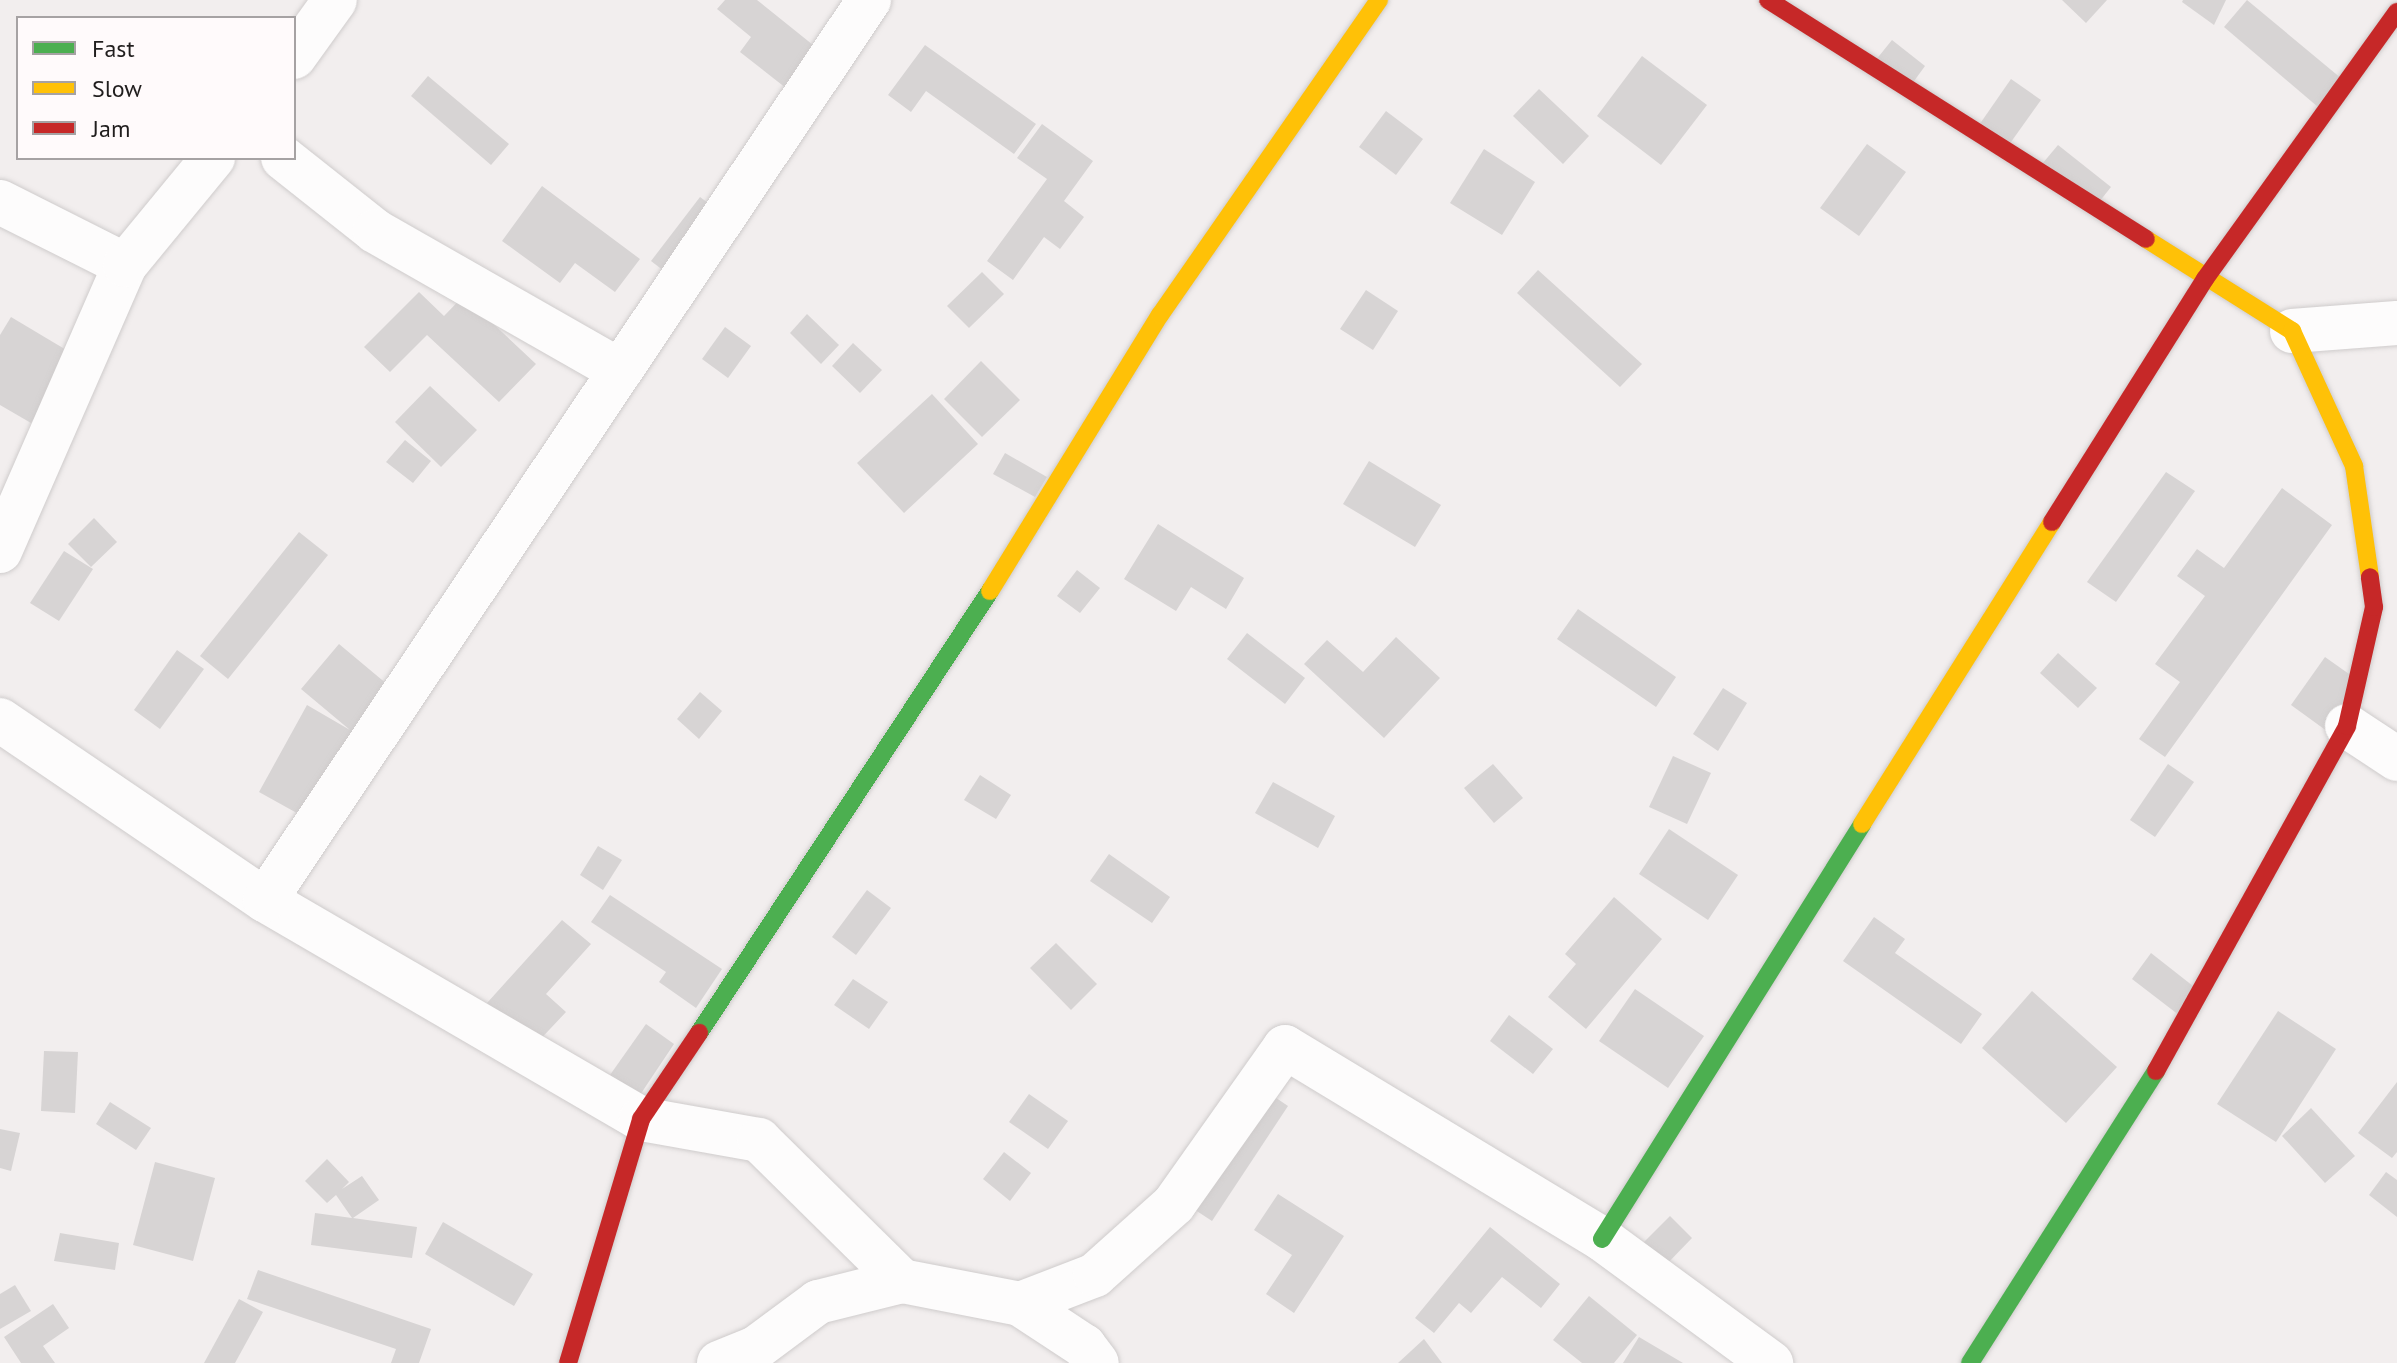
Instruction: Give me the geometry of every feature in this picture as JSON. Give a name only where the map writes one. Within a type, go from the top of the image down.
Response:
[{"type":"street","points":[[296,54],[335,0]]},
{"type":"street","points":[[265,900],[869,0]]},
{"type":"street","points":[[568,1363],[641,1119],[928,693],[1160,315],[1379,0]]},
{"type":"street","points":[[1768,0],[2205,279],[2292,331],[2354,466],[2374,607],[2347,726],[2150,1082],[1970,1363]]},
{"type":"street","points":[[1602,1239],[2205,279],[2397,12]]},
{"type":"street","points":[[0,551],[125,265],[211,160]]},
{"type":"street","points":[[286,160],[375,231],[620,371]]},
{"type":"street","points":[[0,202],[125,265]]},
{"type":"street","points":[[0,237],[41,224]]},
{"type":"street","points":[[2292,331],[2397,323]]},
{"type":"street","points":[[0,720],[265,900],[641,1119],[759,1140],[902,1281]]},
{"type":"street","points":[[2347,726],[2397,759]]},
{"type":"street","points":[[1020,1304],[1095,1275],[1174,1204],[1285,1047],[1602,1239],[1771,1363]]},
{"type":"street","points":[[1090,1354],[1095,1275]]},
{"type":"street","points":[[719,1363],[756,1348],[818,1302],[902,1281],[1020,1304],[1090,1354]]},
{"type":"building","points":[[725,0],[757,0],[823,53],[791,92],[740,52],[751,37],[717,9]]},
{"type":"building","points":[[2062,0],[2107,0],[2086,23]]},
{"type":"building","points":[[2183,0],[2226,0],[2214,25],[2182,2]]},
{"type":"building","points":[[2247,0],[2342,79],[2318,107],[2224,27]]},
{"type":"building","points":[[1892,40],[1925,66],[1909,88],[1875,61]]},
{"type":"building","points":[[925,45],[1036,124],[1014,154],[926,91],[911,112],[888,95]]},
{"type":"building","points":[[1642,56],[1707,105],[1661,165],[1597,116]]},
{"type":"building","points":[[428,76],[509,144],[491,165],[411,96]]},
{"type":"building","points":[[2011,79],[2041,100],[2006,149],[1977,128]]},
{"type":"building","points":[[1539,89],[1589,136],[1563,164],[1513,116]]},
{"type":"building","points":[[1386,111],[1423,139],[1396,175],[1359,147]]},
{"type":"building","points":[[1042,124],[1093,161],[1064,201],[1084,217],[1060,249],[1044,237],[1013,280],[987,261],[1047,179],[1017,158]]},
{"type":"building","points":[[1867,144],[1906,172],[1859,236],[1820,208]]},
{"type":"building","points":[[2058,145],[2111,187],[2091,212],[2037,170]]},
{"type":"building","points":[[1484,149],[1535,182],[1502,235],[1450,203]]},
{"type":"building","points":[[542,186],[640,259],[615,292],[575,263],[560,283],[502,241]]},
{"type":"building","points":[[700,197],[723,214],[673,278],[651,261]]},
{"type":"building","points":[[1538,270],[1642,364],[1620,387],[1517,293]]},
{"type":"building","points":[[982,272],[1004,294],[969,328],[947,306]]},
{"type":"building","points":[[475,284],[485,316],[536,364],[499,402],[427,335],[390,372],[364,347],[419,292],[444,316]]},
{"type":"building","points":[[1366,290],[1398,311],[1373,350],[1340,329]]},
{"type":"building","points":[[807,314],[839,345],[821,364],[790,333]]},
{"type":"building","points":[[11,317],[73,354],[31,423],[0,405],[0,335]]},
{"type":"building","points":[[725,327],[751,346],[728,378],[702,359]]},
{"type":"building","points":[[853,343],[882,370],[860,393],[832,366]]},
{"type":"building","points":[[981,361],[1020,400],[982,437],[944,399]]},
{"type":"building","points":[[430,386],[477,430],[441,467],[395,422]]},
{"type":"building","points":[[932,394],[978,444],[904,513],[857,463]]},
{"type":"building","points":[[405,440],[431,461],[413,483],[386,462]]},
{"type":"building","points":[[1005,453],[1047,477],[1035,497],[993,474]]},
{"type":"building","points":[[1369,461],[1441,505],[1415,547],[1343,504]]},
{"type":"building","points":[[2166,472],[2195,491],[2116,602],[2087,582]]},
{"type":"building","points":[[2282,488],[2332,525],[2165,757],[2139,739],[2180,682],[2155,664],[2205,596],[2177,576],[2197,549],[2224,568]]},
{"type":"building","points":[[94,518],[117,542],[91,567],[68,544]]},
{"type":"building","points":[[1158,524],[1244,578],[1226,609],[1191,587],[1176,611],[1124,579]]},
{"type":"building","points":[[299,532],[328,555],[228,679],[200,656]]},
{"type":"building","points":[[64,551],[93,569],[59,621],[30,603]]},
{"type":"building","points":[[1077,570],[1100,588],[1080,613],[1057,596]]},
{"type":"building","points":[[1578,609],[1676,677],[1656,707],[1557,639]]},
{"type":"building","points":[[1247,633],[1305,678],[1285,704],[1227,659]]},
{"type":"building","points":[[1396,637],[1440,678],[1384,738],[1304,664],[1327,640],[1363,672]]},
{"type":"building","points":[[339,644],[400,695],[304,817],[259,792],[307,705],[350,730],[301,689]]},
{"type":"building","points":[[177,650],[204,669],[160,729],[134,710]]},
{"type":"building","points":[[2058,653],[2097,688],[2078,708],[2040,673]]},
{"type":"building","points":[[2325,657],[2366,686],[2331,734],[2291,705]]},
{"type":"building","points":[[1723,688],[1747,703],[1718,751],[1693,734]]},
{"type":"building","points":[[700,692],[722,711],[699,739],[677,719]]},
{"type":"building","points":[[1673,756],[1711,773],[1687,824],[1649,807]]},
{"type":"building","points":[[1493,764],[1523,798],[1494,823],[1464,788]]},
{"type":"building","points":[[2168,764],[2194,782],[2155,837],[2130,820]]},
{"type":"building","points":[[980,775],[1011,795],[996,819],[964,800]]},
{"type":"building","points":[[1273,782],[1335,816],[1318,848],[1255,813]]},
{"type":"building","points":[[1669,829],[1738,875],[1708,920],[1639,874]]},
{"type":"building","points":[[598,846],[622,860],[603,890],[580,875]]},
{"type":"building","points":[[1109,854],[1170,897],[1152,923],[1090,881]]},
{"type":"building","points":[[867,890],[891,908],[856,955],[832,937]]},
{"type":"building","points":[[610,895],[722,969],[696,1008],[659,982],[666,972],[591,922]]},
{"type":"building","points":[[1614,897],[1662,939],[1586,1029],[1548,997],[1576,964],[1565,954]]},
{"type":"building","points":[[1874,917],[1905,939],[1895,953],[1982,1014],[1961,1044],[1843,961]]},
{"type":"building","points":[[562,920],[591,944],[546,994],[566,1012],[534,1046],[487,1003]]},
{"type":"building","points":[[1056,943],[1097,984],[1071,1010],[1030,968]]},
{"type":"building","points":[[2151,953],[2207,997],[2188,1022],[2132,979]]},
{"type":"building","points":[[853,979],[888,1002],[869,1029],[834,1005]]},
{"type":"building","points":[[1635,989],[1704,1036],[1668,1088],[1599,1041]]},
{"type":"building","points":[[2032,991],[2117,1067],[2066,1123],[1982,1048]]},
{"type":"building","points":[[2278,1011],[2336,1049],[2276,1142],[2217,1104]]},
{"type":"building","points":[[1509,1015],[1553,1049],[1533,1074],[1490,1041]]},
{"type":"building","points":[[646,1024],[674,1044],[640,1095],[610,1075]]},
{"type":"building","points":[[44,1051],[78,1052],[75,1113],[41,1111]]},
{"type":"building","points":[[2397,1082],[2397,1152],[2392,1158],[2358,1133]]},
{"type":"building","points":[[1263,1089],[1288,1106],[1212,1221],[1186,1204]]},
{"type":"building","points":[[1029,1094],[1068,1121],[1048,1149],[1009,1122]]},
{"type":"building","points":[[110,1102],[151,1128],[136,1150],[96,1124]]},
{"type":"building","points":[[2311,1108],[2355,1156],[2325,1183],[2282,1136]]},
{"type":"building","points":[[0,1129],[20,1133],[11,1171],[0,1168]]},
{"type":"building","points":[[1004,1152],[1031,1173],[1010,1201],[983,1179]]},
{"type":"building","points":[[327,1159],[349,1182],[342,1189],[362,1176],[379,1200],[353,1218],[417,1227],[412,1258],[311,1245],[315,1213],[352,1218],[336,1195],[327,1203],[305,1181]]},
{"type":"building","points":[[155,1162],[215,1178],[193,1261],[133,1245]]},
{"type":"building","points":[[2386,1172],[2397,1180],[2397,1217],[2369,1195]]},
{"type":"building","points":[[1278,1194],[1344,1236],[1294,1313],[1266,1294],[1292,1255],[1254,1230]]},
{"type":"building","points":[[1670,1216],[1692,1238],[1663,1268],[1640,1246]]},
{"type":"building","points":[[443,1222],[533,1274],[514,1306],[425,1254]]},
{"type":"building","points":[[1490,1227],[1560,1284],[1541,1308],[1502,1277],[1471,1313],[1459,1303],[1434,1333],[1415,1318]]},
{"type":"building","points":[[60,1233],[119,1243],[115,1270],[54,1261]]},
{"type":"building","points":[[258,1270],[431,1329],[419,1363],[391,1363],[396,1349],[247,1299]]},
{"type":"building","points":[[15,1285],[31,1311],[0,1329],[0,1294]]},
{"type":"building","points":[[1589,1296],[1637,1335],[1614,1363],[1582,1363],[1553,1340]]},
{"type":"building","points":[[239,1299],[263,1312],[235,1363],[204,1363]]},
{"type":"building","points":[[53,1304],[69,1328],[43,1346],[55,1363],[21,1363],[4,1337]]},
{"type":"building","points":[[1639,1337],[1683,1363],[1623,1363]]},
{"type":"building","points":[[1424,1339],[1442,1363],[1398,1363]]},
{"type":"traffic: fast","points":[[699,1033],[990,591]]},
{"type":"traffic: fast","points":[[1602,1239],[1862,824]]},
{"type":"traffic: fast","points":[[1970,1363],[2156,1071]]},
{"type":"traffic: slow","points":[[990,591],[1160,315],[1379,0]]},
{"type":"traffic: slow","points":[[2146,239],[2292,331],[2354,466],[2370,577]]},
{"type":"traffic: slow","points":[[1862,824],[2052,522]]},
{"type":"traffic: jam","points":[[1768,0],[2146,239]]},
{"type":"traffic: jam","points":[[2052,522],[2205,279],[2397,12]]},
{"type":"traffic: jam","points":[[2156,1071],[2347,726],[2374,607],[2370,577]]},
{"type":"traffic: jam","points":[[568,1363],[641,1119],[699,1033]]}]
